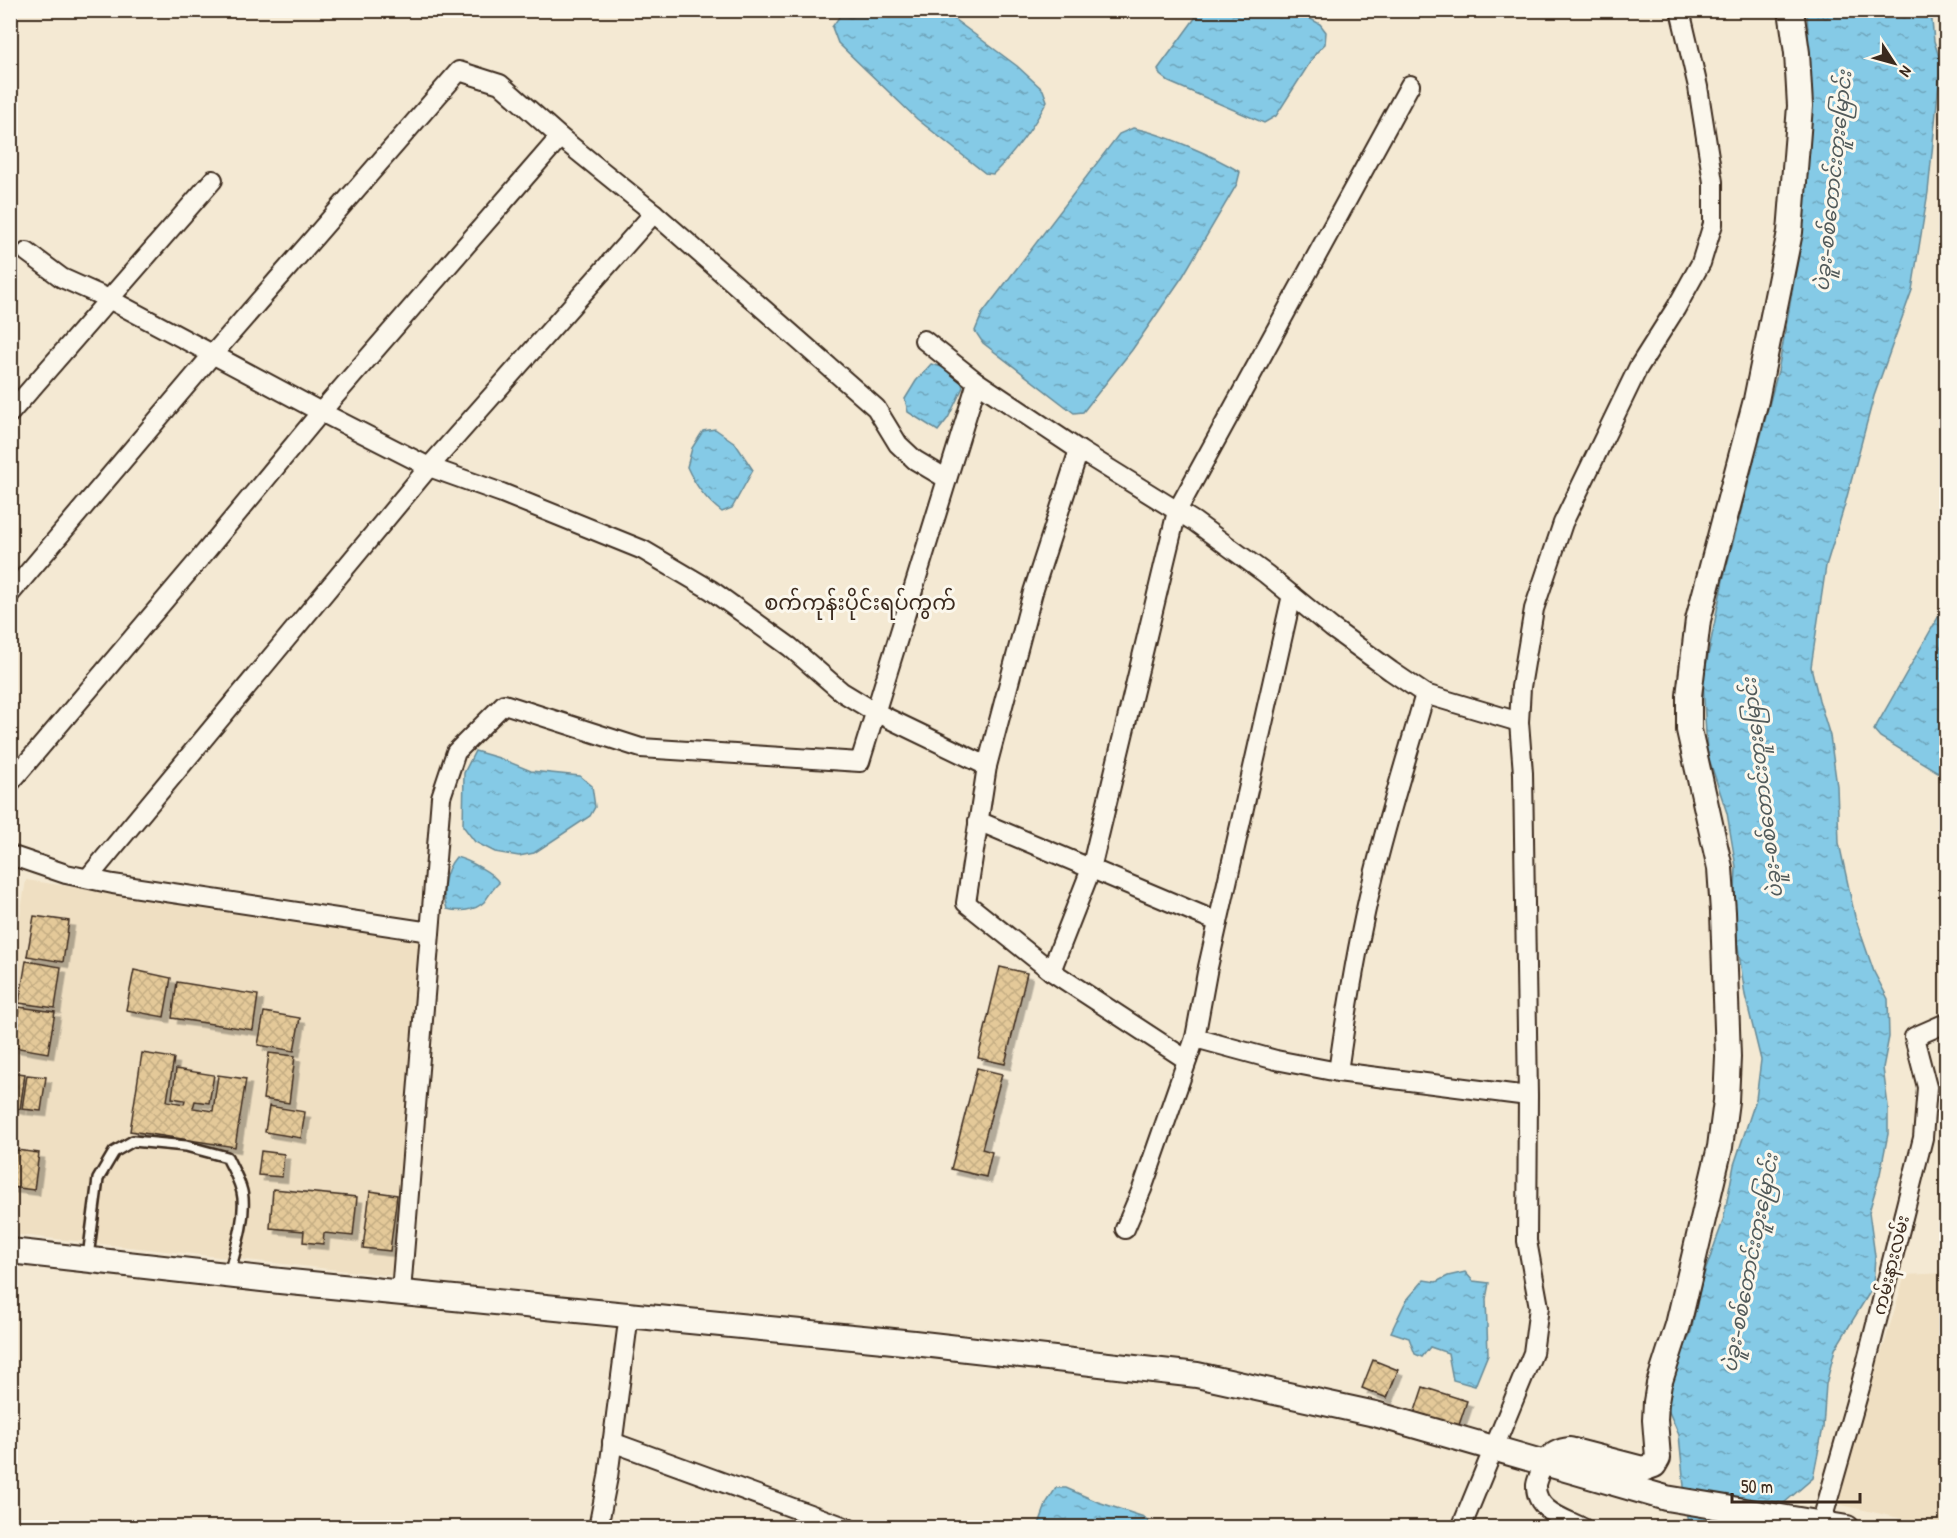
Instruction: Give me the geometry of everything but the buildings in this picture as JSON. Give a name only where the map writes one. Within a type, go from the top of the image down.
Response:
[{"type":"street","points":[[1461,1527],[1533,1353],[1539,1307],[1527,1241],[1528,1096],[1523,773],[1519,722],[1521,687],[1534,609],[1563,523],[1638,368],[1701,263],[1713,224],[1713,182],[1698,87],[1680,10]]},
{"type":"street","points":[[1583,1527],[1545,1509],[1538,1497],[1536,1483],[1544,1463],[1562,1451],[1570,1450],[1642,1469],[1654,1465],[1658,1458],[1655,1420],[1659,1384],[1678,1325],[1720,1147],[1726,1101],[1728,1057],[1720,868],[1689,729],[1689,696],[1698,620],[1756,400],[1790,232],[1800,106],[1797,53],[1791,10]]},
{"type":"street","points":[[10,594],[213,354],[459,71],[500,84],[560,137],[654,213],[876,408],[898,444],[915,460],[947,479]]},
{"type":"street","points":[[1051,971],[1091,869],[1177,511],[1410,85]]},
{"type":"street","points":[[10,783],[321,412],[560,137]]},
{"type":"street","points":[[10,413],[213,180]]},
{"type":"street","points":[[88,878],[429,467],[654,213]]},
{"type":"street","points":[[27,252],[62,278],[109,299],[429,467],[502,493],[643,550],[711,590],[790,647],[842,692],[875,712],[987,766]]},
{"type":"street","points":[[924,340],[977,382],[1079,450],[1177,511],[1257,567],[1391,671],[1425,694],[1519,722]]},
{"type":"street","points":[[401,1292],[441,797],[456,752],[504,704],[641,748],[860,762],[977,382]]},
{"type":"street","points":[[1079,450],[1032,592],[987,766],[966,903],[1051,971],[1187,1060]]},
{"type":"street","points":[[1125,1229],[1142,1189],[1195,1038],[1218,922],[1292,595]]},
{"type":"street","points":[[1338,1072],[1352,979],[1372,884],[1425,694]]},
{"type":"street","points":[[978,821],[1218,922]]},
{"type":"street","points":[[10,855],[66,874],[430,932]]},
{"type":"street","name":"ကမ်းနားလမ်း","points":[[1821,1524],[1860,1384],[1923,1138],[1927,1087],[1914,1037],[1947,1023]]},
{"type":"street","points":[[1195,1038],[1275,1060],[1338,1072],[1528,1096]]},
{"type":"street","points":[[10,1251],[914,1343],[1197,1375],[1375,1414],[1666,1498],[1847,1527]]},
{"type":"street","points":[[598,1527],[608,1478],[629,1314]]},
{"type":"street","points":[[612,1442],[848,1527]]},
{"type":"lane","points":[[87,1260],[98,1179],[114,1152],[133,1141],[186,1146],[227,1157],[240,1187],[243,1196],[242,1216],[229,1275]]},
{"type":"shaded area","points":[[26,880],[422,939],[394,1276],[11,1234],[11,970]]},
{"type":"shaded area","points":[[1946,1273],[1946,1527],[1820,1500],[1856,1423],[1885,1342],[1905,1275]]},
{"type":"water","points":[[844,10],[943,11],[1017,66],[1043,90],[1047,101],[1030,130],[1008,158],[993,174],[985,173],[917,119],[838,43],[832,27]]},
{"type":"water","points":[[1201,10],[1296,11],[1320,24],[1326,32],[1325,44],[1316,53],[1276,116],[1264,123],[1169,82],[1160,75],[1158,69]]},
{"type":"water","name":"ပဲခူး-စစ်တောင်းတူးမြောင်း","points":[[1807,11],[1931,11],[1934,41],[1941,63],[1928,192],[1912,290],[1874,396],[1826,566],[1811,667],[1830,736],[1837,786],[1839,843],[1855,917],[1874,972],[1888,999],[1889,1037],[1883,1068],[1888,1106],[1888,1134],[1869,1212],[1875,1256],[1873,1287],[1835,1349],[1826,1384],[1823,1428],[1813,1478],[1784,1503],[1783,1527],[1688,1527],[1679,1435],[1666,1405],[1672,1375],[1691,1332],[1702,1280],[1723,1221],[1734,1165],[1756,1099],[1761,1060],[1745,995],[1734,919],[1736,867],[1727,813],[1707,753],[1703,681],[1723,580],[1778,371],[1802,237],[1810,83]]},
{"type":"water","points":[[1133,128],[1188,146],[1240,172],[1237,184],[1183,276],[1132,350],[1083,412],[1074,413],[983,343],[975,331],[982,314],[1119,134]]},
{"type":"water","points":[[931,364],[946,368],[960,377],[963,387],[948,418],[938,431],[908,412],[905,399],[916,381]]},
{"type":"water","points":[[715,429],[735,443],[753,470],[732,508],[722,512],[702,492],[687,467],[692,448],[703,431]]},
{"type":"water","points":[[1946,607],[1946,777],[1880,737],[1874,730]]},
{"type":"water","points":[[475,751],[531,771],[580,776],[592,786],[595,807],[590,816],[534,853],[519,856],[495,852],[475,842],[463,826],[464,773]]},
{"type":"water","points":[[456,857],[480,867],[499,883],[484,902],[472,909],[447,909],[444,895],[445,882],[449,868]]},
{"type":"water","points":[[1465,1272],[1473,1281],[1489,1283],[1486,1299],[1488,1354],[1475,1386],[1453,1380],[1448,1353],[1430,1347],[1422,1357],[1415,1354],[1409,1338],[1391,1332],[1406,1301],[1424,1280],[1436,1282]]},
{"type":"water","points":[[1056,1488],[1066,1488],[1098,1502],[1144,1517],[1148,1521],[1147,1527],[1038,1527],[1047,1502]]},
{"type":"district","name":"စက်ကုန်းပိုင်းရပ်ကွက်","points":[[860,603]]}]
